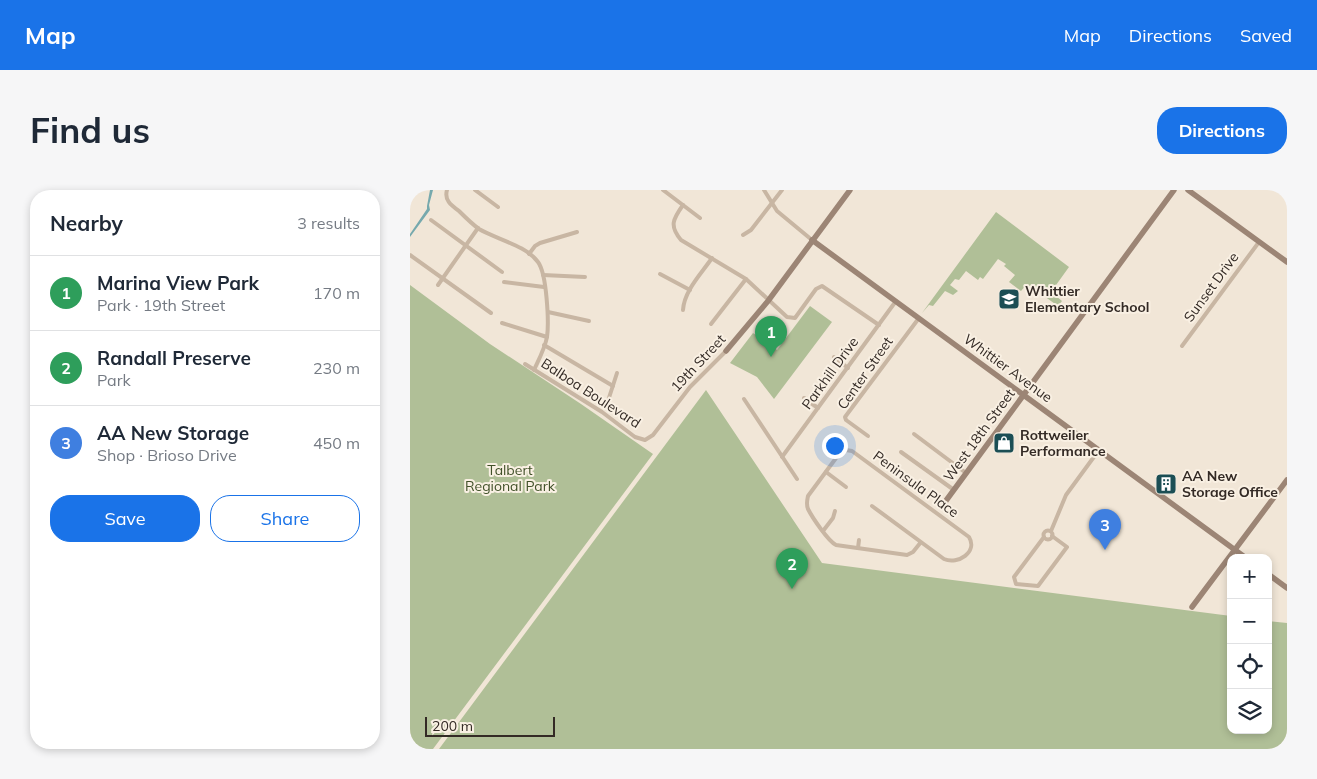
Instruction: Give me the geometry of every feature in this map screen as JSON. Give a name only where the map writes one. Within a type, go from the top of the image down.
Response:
[{"type":"street","points":[[447,190],[446,195],[450,204],[478,228],[529,254],[538,262],[543,275],[548,312],[547,337],[534,370]]},
{"type":"street","points":[[474,190],[498,207]]},
{"type":"street","name":"Whittier Avenue","points":[[764,190],[771,204],[783,218],[1240,554]]},
{"type":"street","points":[[743,235],[751,230],[782,190]]},
{"type":"street","name":"19th Street","points":[[644,440],[653,435],[690,387],[726,351],[768,301],[850,190]]},
{"type":"street","name":"West 18th Street","points":[[940,516],[943,505],[1174,190]]},
{"type":"street","points":[[1188,190],[1287,262]]},
{"type":"street","points":[[666,191],[700,218]]},
{"type":"street","points":[[683,205],[674,217],[673,223],[676,234],[681,240],[746,279],[787,317],[795,318],[816,289],[822,286],[879,326]]},
{"type":"street","points":[[431,220],[502,272]]},
{"type":"street","points":[[438,284],[467,246],[478,228]]},
{"type":"street","points":[[529,254],[540,243],[577,232]]},
{"type":"street","name":"Sunset Drive","points":[[1182,346],[1259,242]]},
{"type":"street","points":[[410,255],[491,313]]},
{"type":"street","points":[[683,310],[684,302],[690,290],[712,258]]},
{"type":"street","points":[[660,274],[690,290]]},
{"type":"street","points":[[543,275],[586,276]]},
{"type":"street","points":[[711,324],[746,279]]},
{"type":"street","points":[[504,282],[544,287]]},
{"type":"street","name":"Parkhill Drive","points":[[782,457],[896,301]]},
{"type":"street","points":[[548,312],[588,321]]},
{"type":"street","name":"Center Street","points":[[868,436],[846,420],[845,417],[919,318]]},
{"type":"street","points":[[502,323],[547,337]]},
{"type":"street","points":[[544,345],[613,386]]},
{"type":"street","points":[[834,357],[848,368]]},
{"type":"street","name":"Balboa Boulevard","points":[[525,364],[602,412],[630,434],[644,440]]},
{"type":"street","points":[[606,407],[617,372]]},
{"type":"street","points":[[804,398],[818,408]]},
{"type":"street","points":[[744,399],[797,479]]},
{"type":"street","points":[[914,434],[966,473]]},
{"type":"street","name":"Peninsula Place","points":[[826,472],[840,454],[846,450],[852,451],[969,537],[971,548],[964,558],[955,561],[944,559],[921,542]]},
{"type":"street","points":[[1051,531],[1045,531],[1044,537],[1014,577],[1016,584],[1038,586],[1067,547],[1052,536],[1051,531],[1066,495],[1099,450]]},
{"type":"street","points":[[901,452],[954,490]]},
{"type":"street","points":[[846,486],[826,472],[808,496],[806,502],[832,544],[907,555],[913,552],[921,542],[872,506]]},
{"type":"street","points":[[1192,607],[1287,480]]},
{"type":"street","name":"West 18th Street","points":[[933,511],[943,505]]},
{"type":"street","points":[[823,531],[833,518],[835,511]]},
{"type":"street","points":[[1044,537],[1049,539],[1052,536]]},
{"type":"street","points":[[858,548],[859,540]]},
{"type":"street","points":[[1272,577],[1287,588]]},
{"type":"green space","points":[[996,212],[1069,267],[1051,292],[1062,301],[1058,306],[1027,284],[1021,291],[1009,282],[1015,275],[1004,266],[1006,264],[998,259],[983,279],[980,277],[978,280],[966,271],[959,280],[955,279],[950,285],[958,291],[953,295],[945,291],[933,306],[929,305],[922,313]]},
{"type":"green space","name":"Talbert Regional Park","points":[[410,285],[490,344],[653,454],[433,749],[410,749]]},
{"type":"green space","points":[[810,306],[832,322],[774,399],[757,377],[730,363],[753,333],[777,350]]},
{"type":"green space","points":[[706,390],[822,563],[1227,615],[1227,734],[1272,734],[1272,621],[1287,623],[1287,749],[439,749]]},
{"type":"water","points":[[430,190],[433,190],[429,205],[430,210],[410,237],[410,234],[427,209]]},
{"type":"place","name":"Whittier Elementary School","points":[[1009,299]]},
{"type":"place","name":"Marina View Park","points":[[771,357]]},
{"type":"place","name":"Rottweiler Performance","points":[[1004,443]]},
{"type":"place","name":"AA New Storage Office","points":[[1166,484]]},
{"type":"place","name":"AA New Storage","points":[[1105,550]]},
{"type":"place","name":"Randall Preserve","points":[[792,589]]}]
